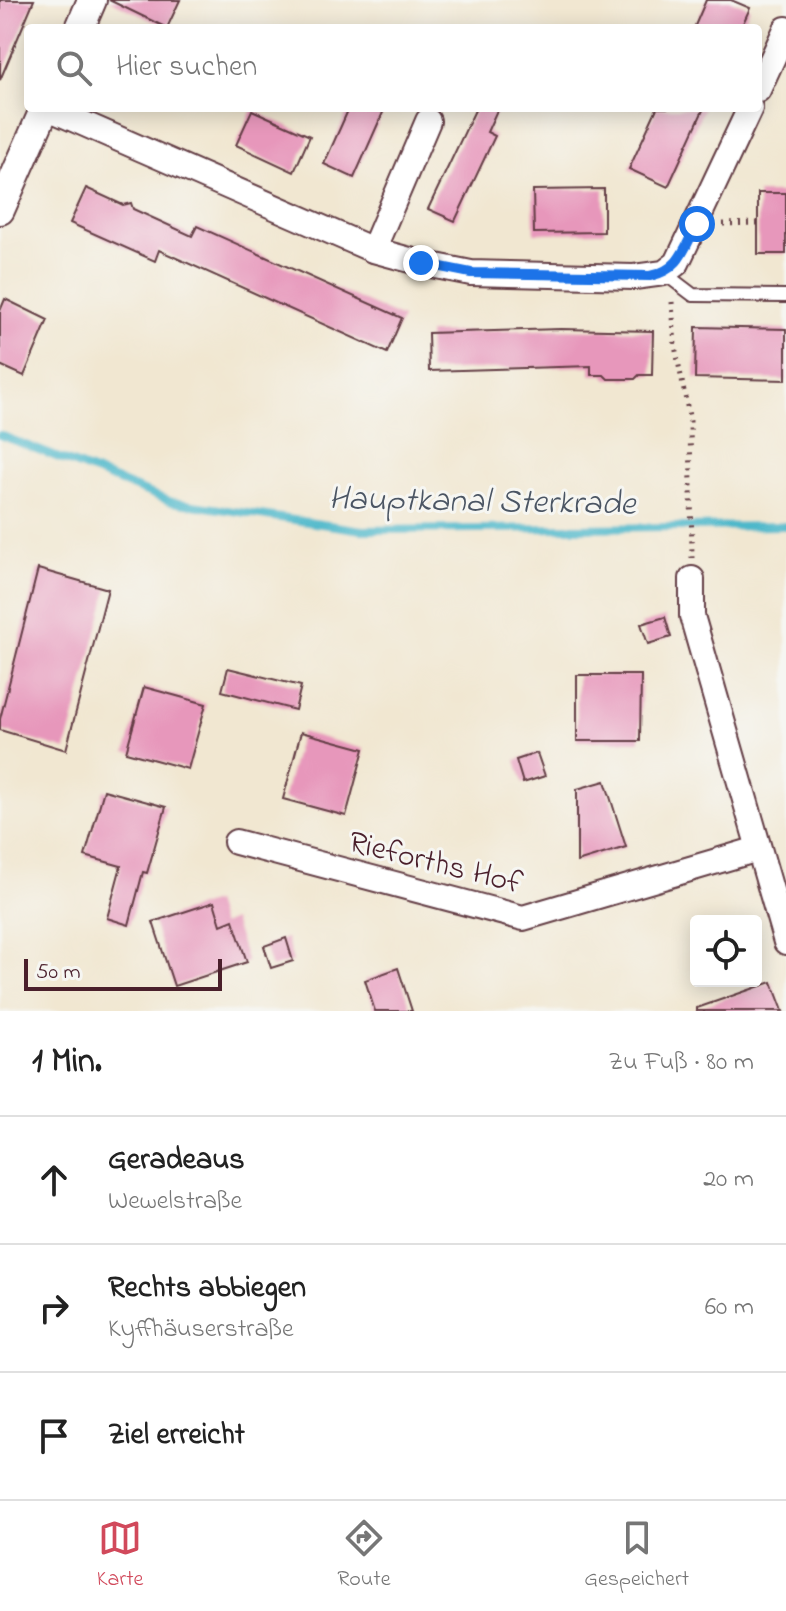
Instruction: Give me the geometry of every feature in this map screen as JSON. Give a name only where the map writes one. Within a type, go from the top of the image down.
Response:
[{"type":"street","points":[[82,24],[92,0]]},
{"type":"street","points":[[762,81],[786,29]]},
{"type":"street","points":[[0,210],[44,112]]},
{"type":"street","points":[[55,112],[373,250],[471,273],[634,277],[664,273],[677,263],[748,112]]},
{"type":"street","points":[[373,250],[428,121]]},
{"type":"street","points":[[692,579],[692,616],[786,942]]},
{"type":"street","name":"Rieforths Hof","points":[[236,842],[523,918],[758,849]]},
{"type":"lane","points":[[664,273],[693,295],[786,296]]},
{"type":"path","points":[[697,224],[758,223]]},
{"type":"path","points":[[664,273],[673,304],[675,346],[690,421],[692,579]]},
{"type":"building","points":[[0,0],[34,0],[0,80]]},
{"type":"building","points":[[109,0],[180,0],[169,24],[159,24]]},
{"type":"building","points":[[706,0],[731,0],[750,8],[743,24],[696,24]]},
{"type":"building","points":[[251,112],[310,136],[294,172],[236,145]]},
{"type":"building","points":[[347,112],[383,112],[354,178],[324,164]]},
{"type":"building","points":[[474,112],[496,112],[487,132],[495,136],[455,221],[428,209]]},
{"type":"building","points":[[655,112],[702,112],[668,187],[629,169]]},
{"type":"building","points":[[86,188],[123,205],[131,203],[133,209],[192,236],[197,226],[402,318],[387,353],[159,250],[155,261],[70,223]]},
{"type":"building","points":[[604,189],[604,232],[534,233],[533,190]]},
{"type":"building","points":[[758,193],[786,193],[786,254],[758,254]]},
{"type":"building","points":[[5,299],[48,320],[24,376],[0,365],[0,311]]},
{"type":"building","points":[[696,327],[786,329],[786,380],[695,378]]},
{"type":"building","points":[[561,329],[653,331],[652,375],[639,375],[635,379],[608,379],[604,375],[591,375],[591,366],[429,371],[428,333]]},
{"type":"building","points":[[38,569],[108,589],[66,750],[0,730],[0,719]]},
{"type":"building","points":[[665,617],[671,637],[648,644],[641,624]]},
{"type":"building","points":[[228,668],[301,686],[295,710],[222,691]]},
{"type":"building","points":[[577,675],[641,675],[640,741],[577,741]]},
{"type":"building","points":[[144,687],[206,704],[188,769],[126,752]]},
{"type":"building","points":[[301,732],[364,749],[346,816],[283,799]]},
{"type":"building","points":[[537,753],[545,776],[523,783],[516,760]]},
{"type":"building","points":[[605,781],[626,847],[577,862],[577,789]]},
{"type":"building","points":[[104,790],[166,807],[147,873],[143,872],[129,925],[107,918],[121,866],[85,856]]},
{"type":"building","points":[[214,902],[221,925],[233,920],[247,962],[174,986],[153,922]]},
{"type":"building","points":[[286,938],[293,961],[271,968],[264,946]]},
{"type":"building","points":[[398,968],[412,1011],[375,1011],[365,980]]},
{"type":"building","points":[[772,982],[783,1011],[697,1011],[697,1008]]},
{"type":"waterway","name":"Hauptkanal Sterkrade","points":[[0,435],[172,502],[362,530],[786,526]]},
{"type":"route","points":[[421,263],[471,273],[650,276],[672,269],[697,224]]}]
